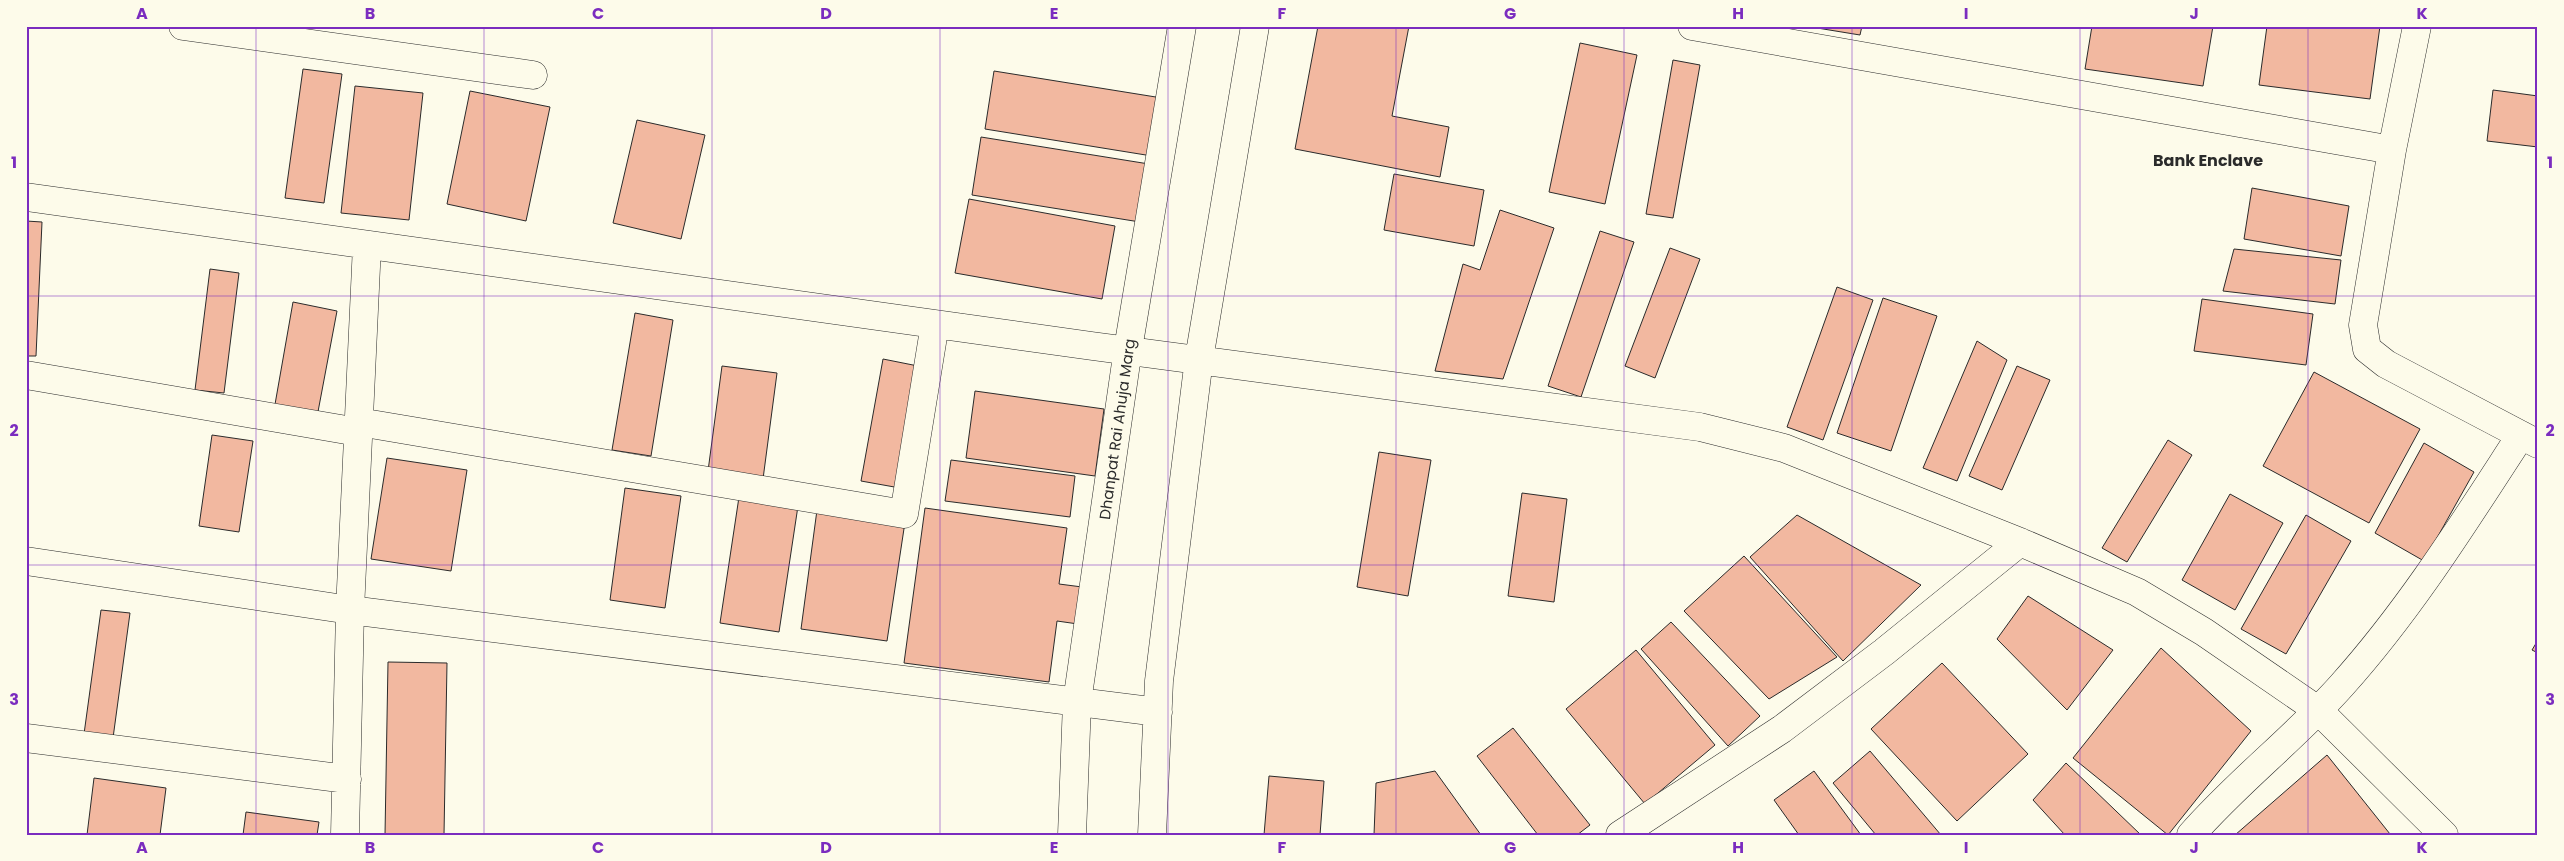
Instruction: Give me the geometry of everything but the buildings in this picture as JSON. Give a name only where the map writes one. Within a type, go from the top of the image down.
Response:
[{"type":"street","points":[[183,26],[533,74]]},
{"type":"street","name":"Dhanpat Rai Ahuja Marg","points":[[1072,835],[1077,702],[1128,350],[1182,26]]},
{"type":"street","points":[[1152,835],[1160,671],[1199,359],[1255,26]]},
{"type":"street","points":[[1692,26],[2392,150]]},
{"type":"street","points":[[2198,832],[2319,711],[2401,615],[2529,439],[2386,364],[2367,349],[2363,325],[2392,150],[2418,26]]},
{"type":"street","points":[[26,197],[936,324],[1700,427],[1784,448],[2020,542],[2137,592],[2204,632],[2319,711],[2444,835]]},
{"type":"street","points":[[345,835],[350,610],[367,245]]},
{"type":"street","points":[[26,375],[904,514],[936,324]]},
{"type":"street","points":[[1620,835],[1782,729],[1884,652],[2020,542]]},
{"type":"street","points":[[26,561],[350,610],[1158,712]]},
{"type":"street","points":[[26,738],[347,779]]},
{"type":"district","name":"Bank Enclave","points":[[2208,160]]}]
